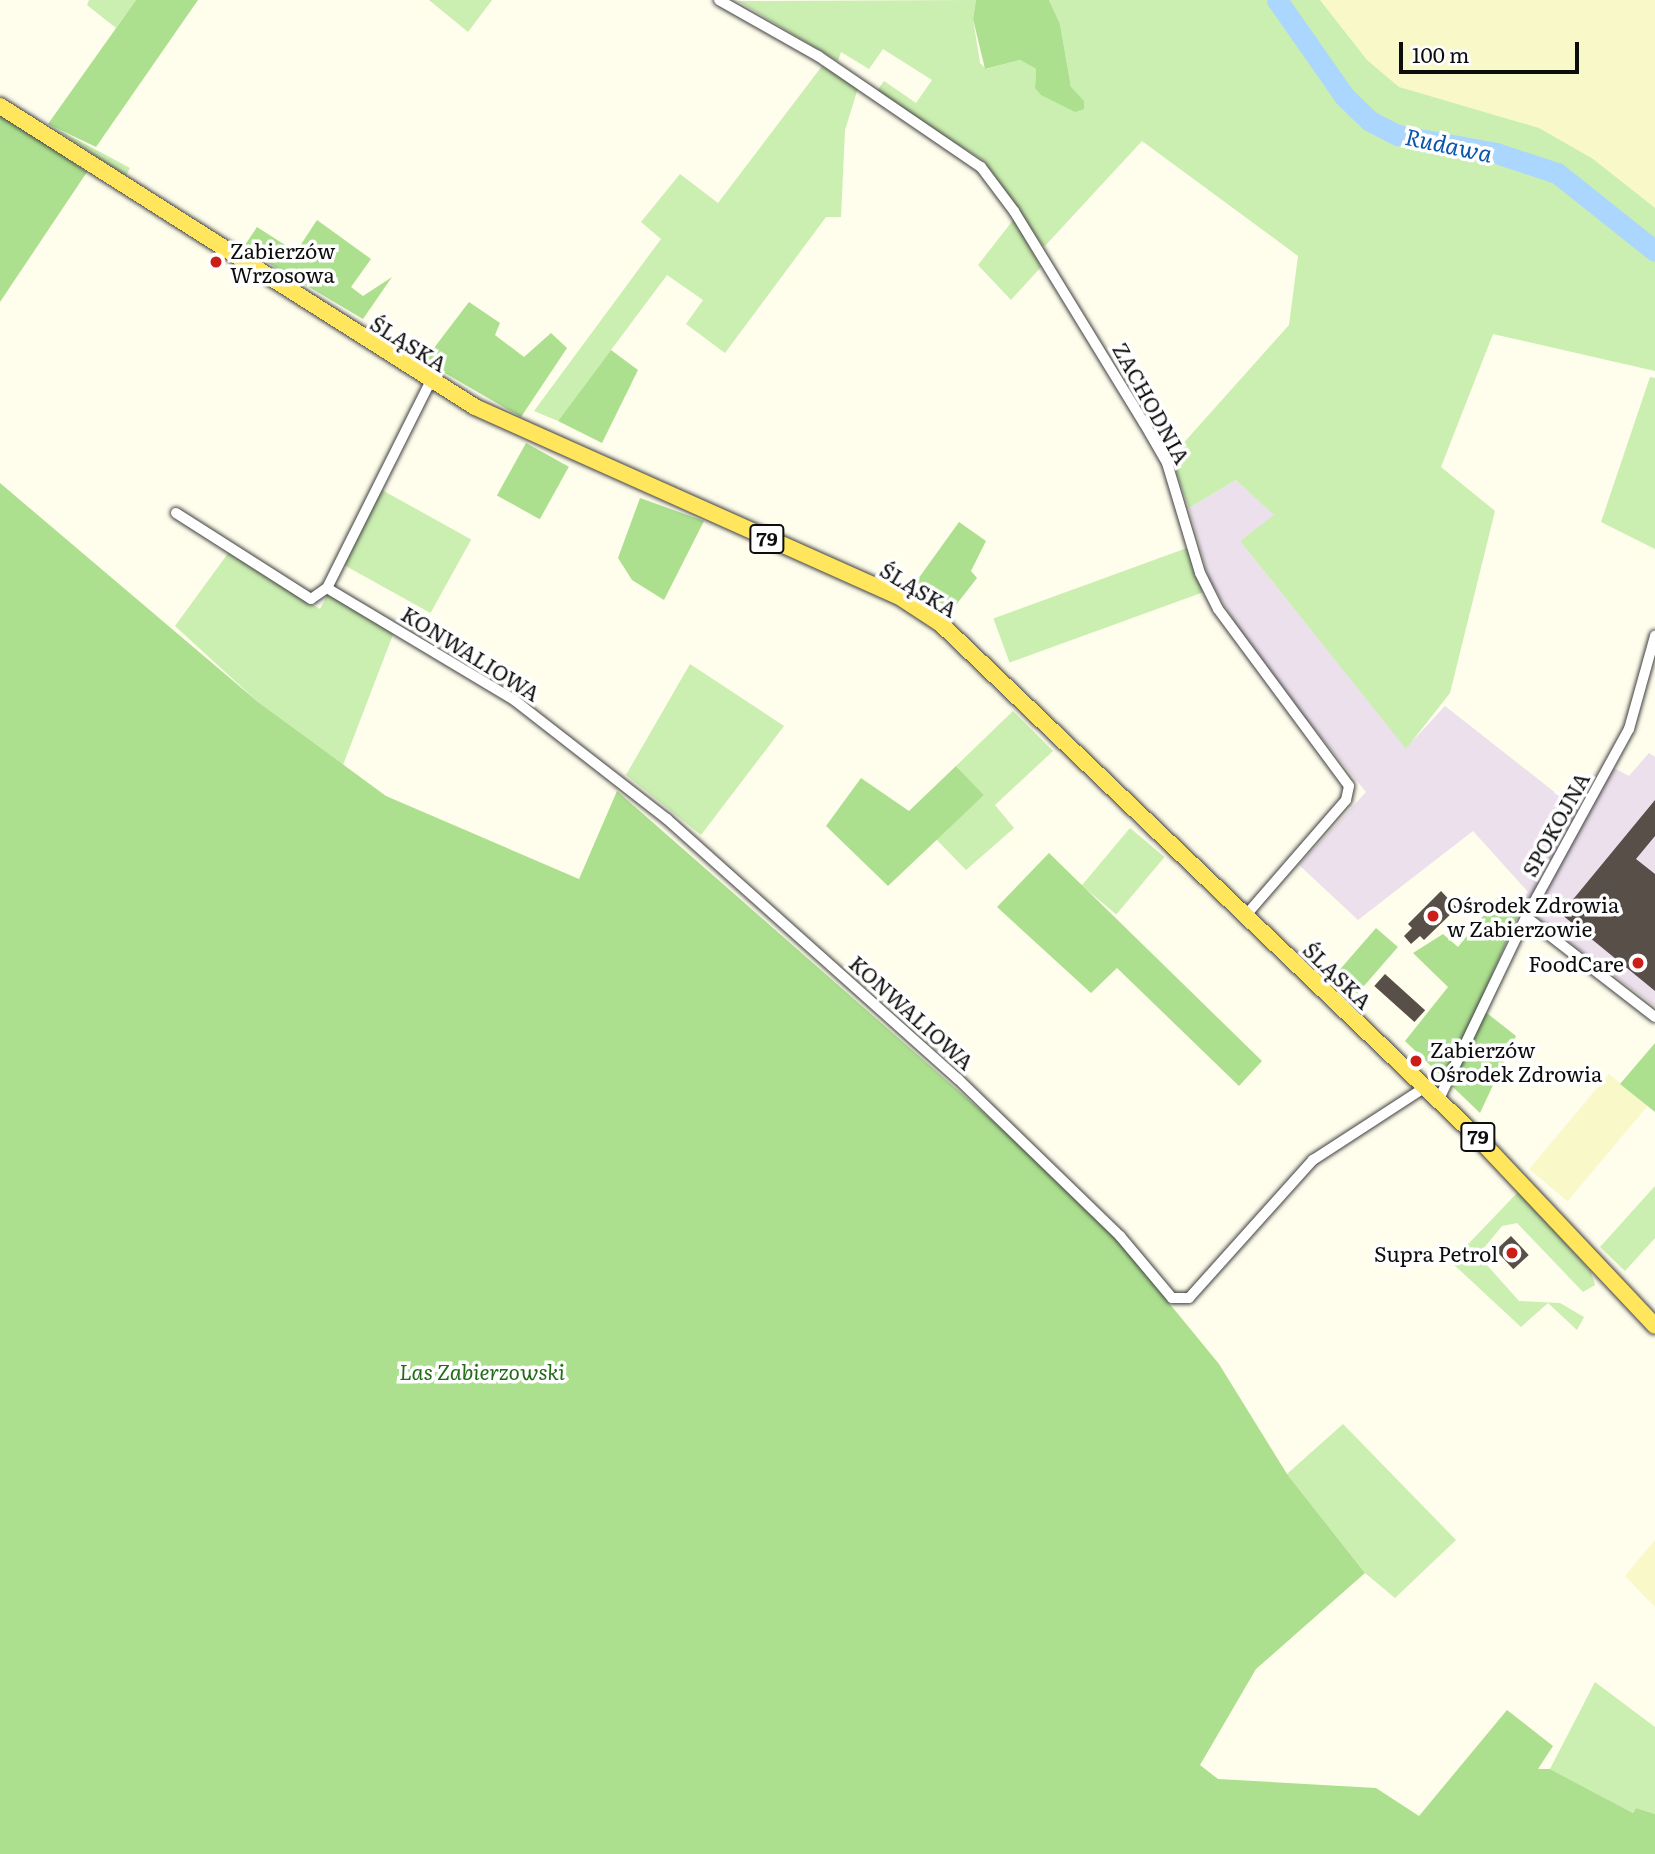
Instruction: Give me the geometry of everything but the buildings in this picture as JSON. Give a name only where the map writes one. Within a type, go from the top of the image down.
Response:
[{"type":"main road","name":"ŚLĄSKA","points":[[0,106],[430,382],[529,435],[909,603],[981,657],[1578,1239],[1655,1326]]},
{"type":"street","name":"ZACHODNIA","points":[[719,0],[818,56],[981,167],[1014,211],[1144,423],[1167,463],[1200,573],[1218,609],[1349,786],[1346,800],[1246,915]]},
{"type":"street","points":[[176,513],[311,599],[327,588],[430,382]]},
{"type":"street","name":"KONWALIOWA","points":[[327,588],[514,700],[712,854],[1032,1150],[1120,1236],[1172,1298],[1181,1302],[1194,1293],[1314,1160],[1424,1088]]},
{"type":"street","name":"SPOKOJNA","points":[[1438,1101],[1526,917],[1629,729],[1655,636]]},
{"type":"street","points":[[1526,917],[1655,1017]]},
{"type":"shaded area","points":[[1236,480],[1275,515],[1240,541],[1406,748],[1445,706],[1585,816],[1614,768],[1629,776],[1649,753],[1655,757],[1655,1006],[1518,904],[1528,892],[1473,831],[1358,920],[1299,865],[1366,792],[1256,658],[1209,579],[1189,508]]},
{"type":"green space","points":[[89,0],[136,0],[116,28],[87,5]]},
{"type":"green space","points":[[136,0],[198,0],[96,147],[48,124]]},
{"type":"green space","points":[[429,0],[492,0],[468,32]]},
{"type":"green space","points":[[976,0],[973,19],[980,63],[986,69],[1020,60],[1036,69],[1035,88],[1071,87],[1060,24],[1049,0],[1320,0],[1367,60],[1399,87],[1539,128],[1593,159],[1655,208],[1655,371],[1493,334],[1441,467],[1495,511],[1450,693],[1406,749],[1240,541],[1274,515],[1236,480],[1189,508],[1171,457],[1289,325],[1298,256],[1142,141],[1044,247],[984,161],[876,92],[884,81],[916,103],[932,80],[883,49],[869,69],[841,52],[838,61],[738,1]]},
{"type":"green space","points":[[976,0],[1049,0],[1060,24],[1071,87],[1084,101],[1084,109],[1075,112],[1041,95],[1035,88],[1036,69],[1020,60],[985,69],[973,19]]},
{"type":"green space","points":[[1320,0],[1655,0],[1655,208],[1447,104],[1399,87],[1367,60]]},
{"type":"green space","points":[[822,66],[858,88],[845,130],[841,217],[826,217],[725,353],[686,324],[703,300],[667,275],[558,421],[534,411],[661,239],[641,222],[680,174],[718,203]]},
{"type":"green space","points":[[0,113],[87,172],[0,302]]},
{"type":"green space","points":[[48,124],[130,168],[126,176]]},
{"type":"green space","points":[[1014,219],[1041,267],[1011,300],[978,265]]},
{"type":"green space","points":[[317,220],[371,259],[351,287],[363,296],[392,277],[363,319],[243,248],[257,227],[296,252]]},
{"type":"green space","points":[[469,302],[500,323],[495,335],[524,357],[551,333],[567,348],[521,417],[424,361]]},
{"type":"green space","points":[[611,350],[638,370],[602,443],[558,421]]},
{"type":"green space","points":[[1650,377],[1655,378],[1655,549],[1601,522]]},
{"type":"green space","points":[[526,443],[569,467],[540,519],[497,495]]},
{"type":"green space","name":"Las Zabierzowski","points":[[0,483],[258,702],[386,796],[579,879],[617,791],[1051,1172],[1119,1242],[1219,1364],[1287,1474],[1365,1573],[1256,1669],[1200,1765],[1218,1779],[1376,1788],[1419,1816],[1507,1710],[1553,1746],[1538,1769],[1550,1769],[1633,1813],[1636,1808],[1655,1814],[1655,1854],[0,1854]]},
{"type":"green space","points":[[382,490],[471,539],[430,613],[341,563]]},
{"type":"green space","points":[[640,498],[704,521],[664,600],[632,580],[618,558]]},
{"type":"green space","points":[[959,522],[986,541],[971,571],[977,578],[952,610],[913,586]]},
{"type":"green space","points":[[1187,548],[1203,592],[1009,663],[993,618]]},
{"type":"green space","points":[[229,552],[320,609],[330,590],[394,632],[343,765],[258,702],[175,626]]},
{"type":"green space","points":[[690,664],[784,726],[701,835],[626,775]]},
{"type":"green space","points":[[1013,711],[1053,751],[995,805],[1014,828],[966,870],[936,839],[984,795],[956,766]]},
{"type":"green space","points":[[956,766],[984,795],[888,886],[826,826],[861,778],[909,811]]},
{"type":"green space","points":[[1130,828],[1164,857],[1116,914],[1082,885]]},
{"type":"green space","points":[[1049,853],[1262,1061],[1239,1086],[1117,968],[1091,993],[997,907]]},
{"type":"green space","points":[[1501,894],[1522,907],[1478,1006],[1516,1036],[1480,1113],[1405,1041],[1448,987],[1413,953],[1443,934],[1458,947]]},
{"type":"green space","points":[[1376,928],[1398,947],[1357,994],[1335,975]]},
{"type":"green space","points":[[1655,1043],[1655,1112],[1620,1084]]},
{"type":"green space","points":[[1609,1074],[1647,1106],[1568,1201],[1529,1169]]},
{"type":"green space","points":[[1655,1186],[1655,1238],[1625,1271],[1600,1247]]},
{"type":"green space","points":[[1519,1191],[1591,1272],[1595,1285],[1583,1292],[1517,1223],[1502,1226],[1478,1255],[1519,1301],[1560,1303],[1584,1317],[1577,1330],[1548,1303],[1521,1327],[1451,1262]]},
{"type":"green space","points":[[1343,1424],[1456,1540],[1395,1598],[1365,1573],[1287,1474]]},
{"type":"green space","points":[[1655,1540],[1655,1607],[1625,1576]]},
{"type":"green space","points":[[1595,1682],[1655,1727],[1655,1814],[1636,1808],[1633,1813],[1550,1769]]},
{"type":"waterway","name":"Rudawa","points":[[1277,0],[1345,97],[1370,121],[1398,135],[1496,153],[1557,173],[1655,251]]},
{"type":"place","name":"Zabierzów Wrzosowa","points":[[216,262]]},
{"type":"place","name":"Ośrodek Zdrowia w Zabierzowie","points":[[1433,916]]},
{"type":"place","name":"FoodCare","points":[[1638,963]]},
{"type":"place","name":"Zabierzów Ośrodek Zdrowia","points":[[1416,1061]]},
{"type":"place","name":"Supra Petrol","points":[[1512,1253]]}]
